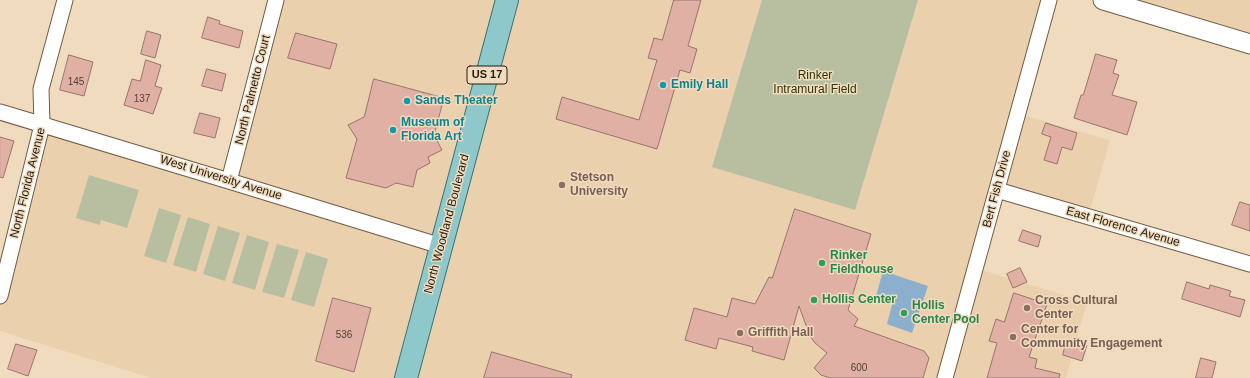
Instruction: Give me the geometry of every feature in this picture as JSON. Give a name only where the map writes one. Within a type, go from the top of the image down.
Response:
[{"type":"main road","name":"North Woodland Boulevard","points":[[406,378],[507,0]]},
{"type":"street","name":"North Florida Avenue","points":[[0,296],[42,125],[41,89],[65,0]]},
{"type":"street","name":"North Palmetto Court","points":[[229,181],[276,0]]},
{"type":"street","name":"Bert Fish Drive","points":[[945,378],[1050,0]]},
{"type":"street","points":[[1103,0],[1250,44]]},
{"type":"street","name":"West University Avenue","points":[[0,112],[441,246]]},
{"type":"street","name":"East Florence Avenue","points":[[997,190],[1250,264]]},
{"type":"shaded area","name":"Stetson University","points":[[281,0],[1049,0],[1018,114],[1110,140],[1088,217],[997,190],[975,268],[1087,302],[1066,378],[151,378],[0,331],[0,296],[42,125],[229,181]]},
{"type":"shaded area","points":[[1103,0],[1250,0],[1250,44]]},
{"type":"green space","name":"Rinker Intramural Field","points":[[762,0],[918,0],[855,210],[712,167]]},
{"type":"green space","points":[[89,175],[139,190],[127,228],[101,220],[100,225],[76,218]]},
{"type":"green space","points":[[159,208],[181,215],[166,263],[144,256]]},
{"type":"green space","points":[[188,217],[210,224],[196,272],[173,265]]},
{"type":"green space","points":[[218,226],[240,233],[225,281],[203,274]]},
{"type":"green space","points":[[247,235],[269,242],[255,290],[232,283]]},
{"type":"green space","points":[[277,244],[299,250],[284,298],[262,292]]},
{"type":"green space","points":[[306,252],[328,259],[314,307],[291,300]]},
{"type":"water","name":"Hollis Center Pool","points":[[883,271],[928,286],[912,333],[887,324],[893,301],[876,296]]},
{"type":"building","name":"Emily Hall","points":[[674,0],[701,0],[688,46],[697,49],[690,73],[680,70],[657,149],[556,119],[562,97],[639,120],[657,60],[648,58],[654,38],[662,40]]},
{"type":"building","points":[[208,17],[220,21],[219,24],[243,31],[239,48],[202,38]]},
{"type":"building","points":[[147,31],[161,35],[155,58],[141,54]]},
{"type":"building","points":[[296,33],[337,44],[330,69],[288,58]]},
{"type":"building","points":[[1096,54],[1117,60],[1113,73],[1119,75],[1112,95],[1137,102],[1127,135],[1074,118]]},
{"type":"building","points":[[69,55],[93,62],[84,96],[60,90]]},
{"type":"building","points":[[146,60],[161,65],[155,86],[162,88],[153,114],[124,105],[132,79],[140,81]]},
{"type":"building","points":[[207,69],[226,74],[222,91],[202,86]]},
{"type":"building","name":"Museum of Florida Art","points":[[374,79],[444,98],[434,135],[442,150],[428,157],[430,163],[417,170],[413,187],[396,183],[386,188],[346,178],[357,139],[348,125],[364,117]]},
{"type":"building","points":[[200,113],[220,118],[215,138],[194,133]]},
{"type":"building","points":[[1046,123],[1077,133],[1072,150],[1062,147],[1057,164],[1044,160],[1051,137],[1042,134]]},
{"type":"building","points":[[0,137],[14,141],[3,178],[0,177]]},
{"type":"building","points":[[1240,202],[1250,205],[1250,231],[1232,225]]},
{"type":"building","name":"Hollis Center","points":[[795,209],[871,234],[848,310],[858,319],[854,326],[924,351],[929,358],[923,378],[830,378],[821,375],[814,368],[827,353],[815,343],[810,336],[799,306],[784,360],[752,351],[753,347],[719,338],[716,349],[685,340],[694,308],[727,317],[732,298],[755,304],[769,277],[772,278]]},
{"type":"building","points":[[1023,230],[1041,236],[1038,247],[1019,241]]},
{"type":"building","points":[[1020,268],[1027,282],[1013,288],[1007,274]]},
{"type":"building","points":[[1187,282],[1209,289],[1210,285],[1231,291],[1229,296],[1245,300],[1240,317],[1182,299]]},
{"type":"building","points":[[1014,293],[1047,304],[1029,357],[1037,359],[1035,368],[1060,374],[1059,378],[987,378],[997,343],[989,341],[996,319],[1004,322]]},
{"type":"building","points":[[333,298],[371,308],[354,372],[316,361]]},
{"type":"building","points":[[1067,340],[1087,345],[1082,361],[1063,355]]},
{"type":"building","points":[[16,344],[37,350],[28,376],[8,369]]},
{"type":"building","points":[[492,352],[572,375],[571,378],[484,378]]},
{"type":"building","points":[[1201,358],[1216,362],[1212,378],[1196,378]]},
{"type":"place","name":"Emily Hall","points":[[663,85]]},
{"type":"place","name":"Sands Theater","points":[[407,101]]},
{"type":"place","name":"Museum of Florida Art","points":[[393,130]]},
{"type":"place","name":"Stetson University","points":[[562,185]]},
{"type":"place","name":"Rinker Fieldhouse","points":[[822,263]]},
{"type":"place","name":"Hollis Center","points":[[814,300]]},
{"type":"place","name":"Cross Cultural Center","points":[[1027,308]]},
{"type":"place","name":"Hollis Center Pool","points":[[904,313]]},
{"type":"place","name":"Griffith Hall","points":[[740,333]]},
{"type":"place","name":"Center for Community Engagement","points":[[1013,337]]}]
